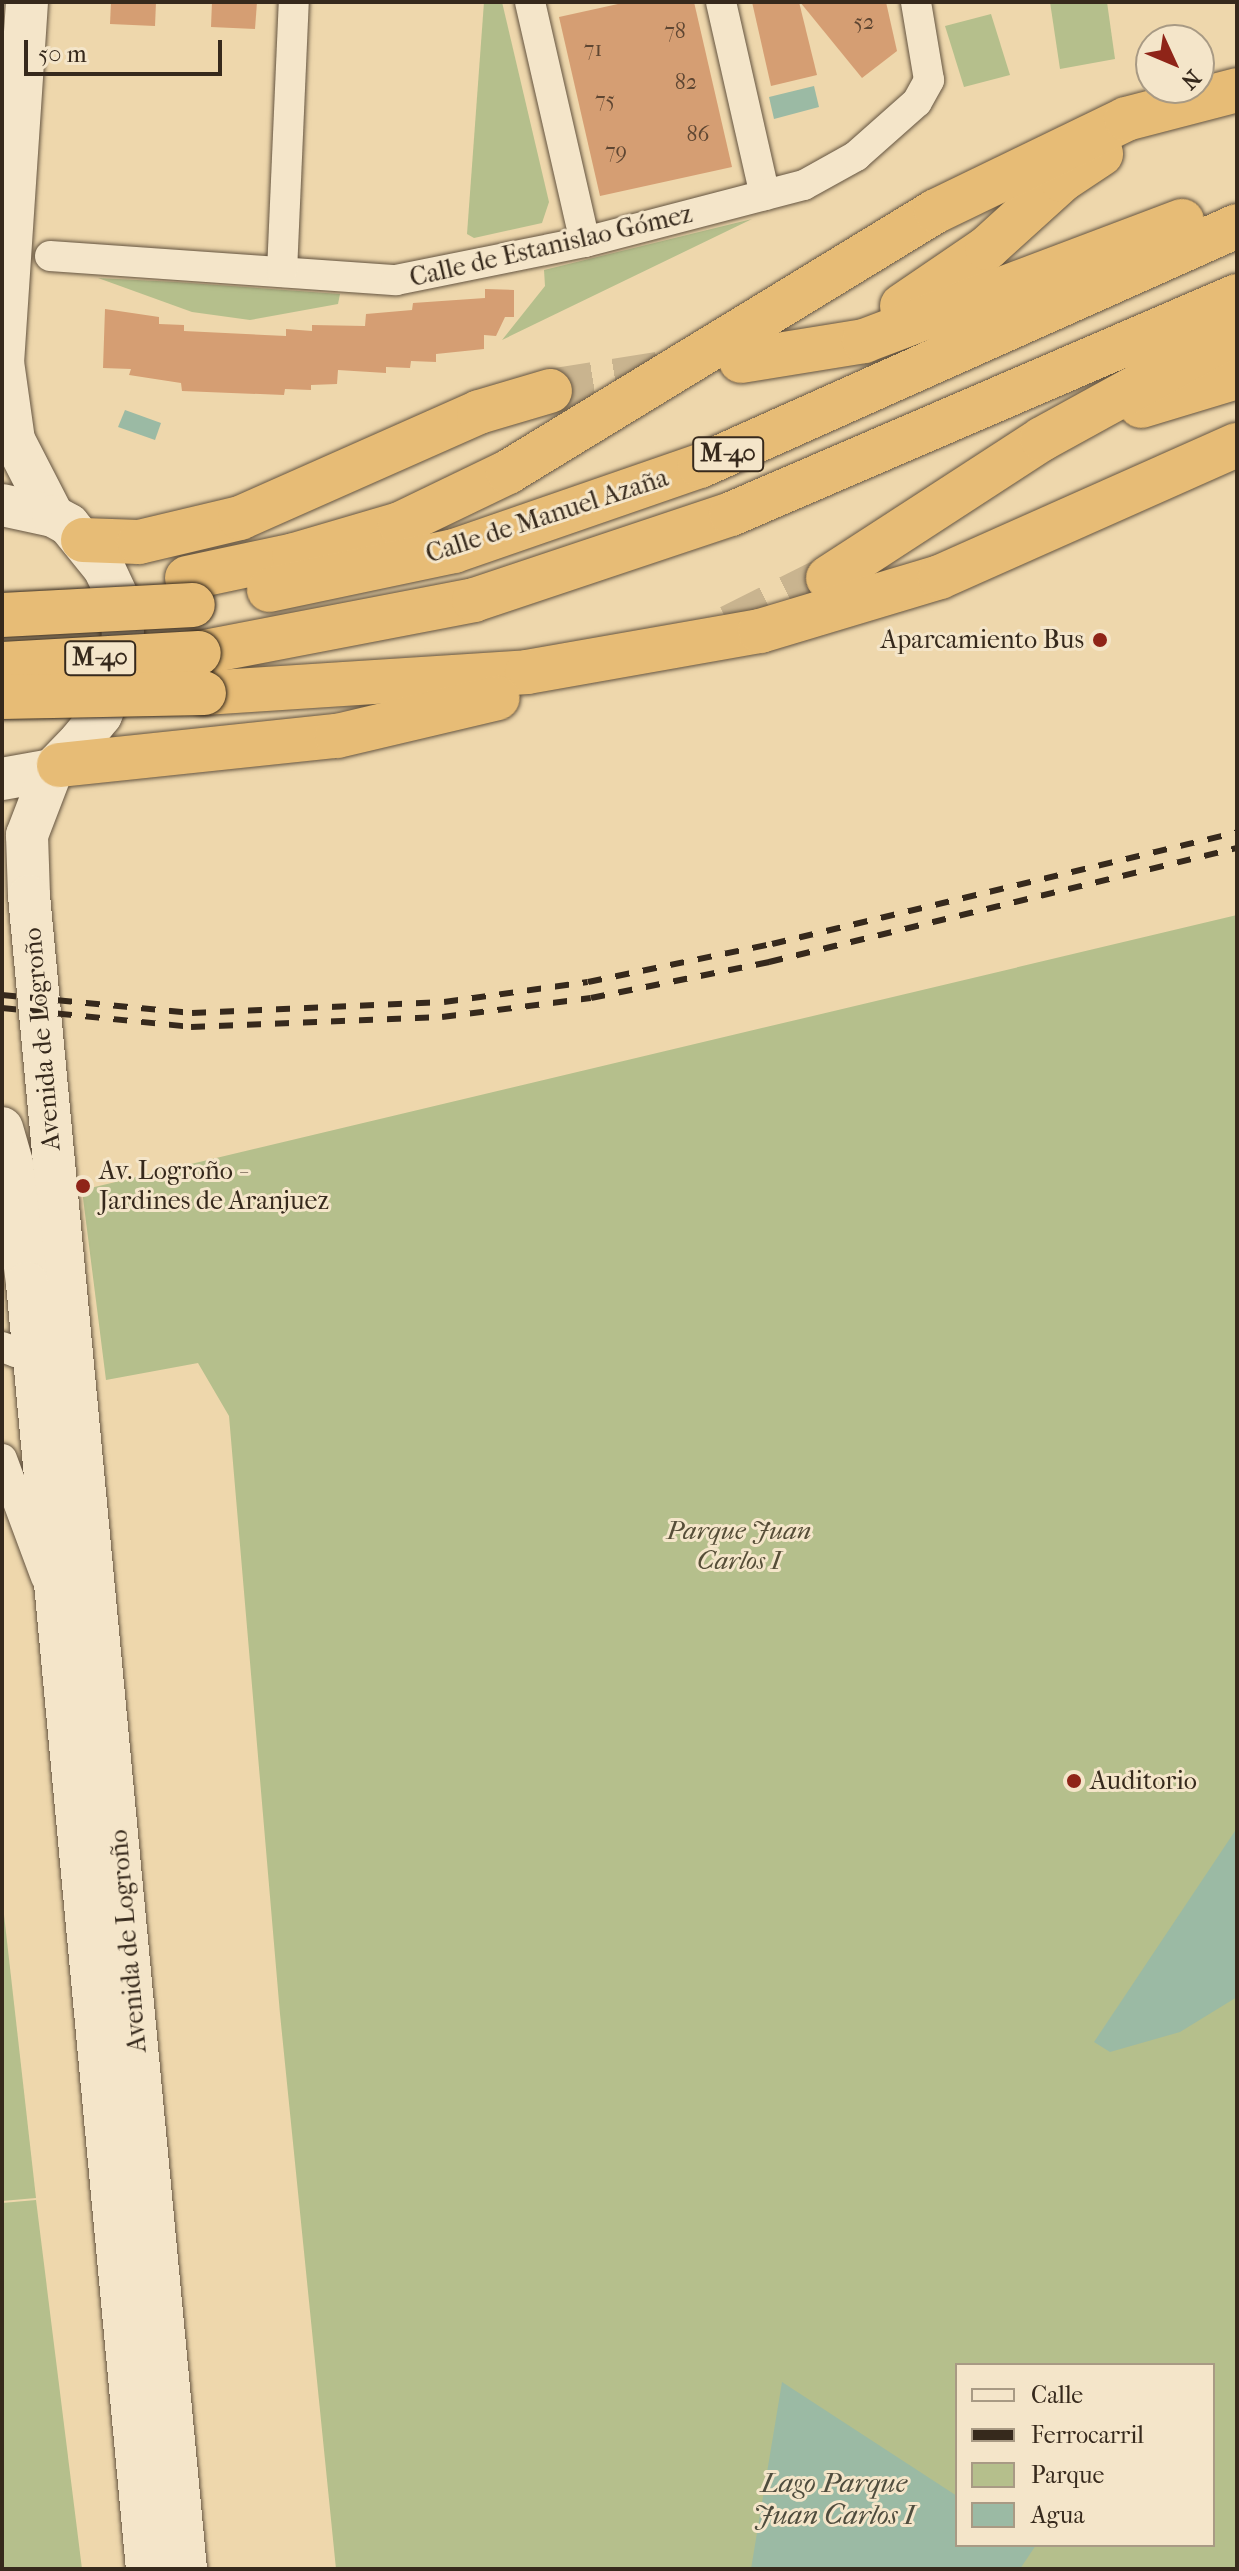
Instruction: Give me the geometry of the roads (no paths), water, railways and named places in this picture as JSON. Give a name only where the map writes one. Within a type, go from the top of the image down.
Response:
[{"type":"highway","points":[[794,353],[860,329],[929,292],[987,248],[1062,180],[1131,135],[1232,91]]},
{"type":"highway","points":[[2,589],[190,592],[294,555],[400,524],[508,472],[936,211],[1126,119],[1232,91]]},
{"type":"highway","points":[[741,361],[864,341],[1237,200]]},
{"type":"highway","name":"Calle de Manuel Azaña","points":[[2,615],[190,592],[454,551],[700,466],[1237,226]]},
{"type":"highway","name":"Calle de Manuel Azaña","points":[[2,664],[201,673],[474,600],[731,514],[1237,296]]},
{"type":"highway","points":[[828,578],[1042,439],[1237,332]]},
{"type":"highway","points":[[1042,439],[1054,442],[1124,412],[1237,377]]},
{"type":"highway","points":[[68,528],[139,542],[240,518],[479,412],[550,391]]},
{"type":"highway","points":[[2,697],[201,673],[527,672],[760,631],[940,577],[1237,445]]},
{"type":"highway","points":[[55,768],[337,736],[498,698]]},
{"type":"main road","points":[[27,2],[3,362],[14,440],[68,528]]},
{"type":"main road","points":[[2,505],[68,528]]},
{"type":"main road","name":"Avenida de Logroño","points":[[68,528],[118,598],[123,632],[119,672],[101,715],[55,768],[27,835],[29,896],[186,2569]]},
{"type":"main road","points":[[2,779],[55,768]]},
{"type":"main road","name":"Avenida de Logroño","points":[[2,1128],[17,1348],[56,1600],[147,2569]]},
{"type":"street","points":[[282,272],[294,2]]},
{"type":"street","points":[[530,2],[585,242]]},
{"type":"street","points":[[721,2],[765,195]]},
{"type":"street","name":"Calle de Estanislao Gómez","points":[[50,256],[396,280],[585,242],[804,185],[856,156],[917,102],[929,80],[916,2]]},
{"type":"street","points":[[17,1348],[51,1336],[68,1313]]},
{"type":"street","name":"Avenida de Logroño","points":[[2,1459],[56,1600]]},
{"type":"water","points":[[814,86],[819,107],[774,119],[769,97]]},
{"type":"water","points":[[125,410],[161,423],[155,440],[118,427]]},
{"type":"water","points":[[1237,1828],[1237,1997],[1180,2032],[1110,2052],[1094,2042]]},
{"type":"water","name":"Lago Parque Juan Carlos I","points":[[782,2382],[955,2495],[955,2547],[1035,2547],[1020,2569],[751,2569]]},
{"type":"tunnel","points":[[550,391],[676,371]]},
{"type":"tunnel","points":[[730,627],[828,578]]},
{"type":"railway","points":[[2,995],[192,1013],[444,1002],[588,982],[772,944],[1237,832]]},
{"type":"railway","points":[[2,1008],[191,1027],[442,1017],[591,998],[769,962],[1237,848]]},
{"type":"place","name":"Aparcamiento Bus","points":[[1100,640]]},
{"type":"place","name":"Av. Logroño - Jardines de Aranjuez","points":[[83,1186]]},
{"type":"place","name":"Auditorio","points":[[1074,1781]]},
{"type":"park label","name":"Parque Juan Carlos I","points":[[739,1546]]}]
